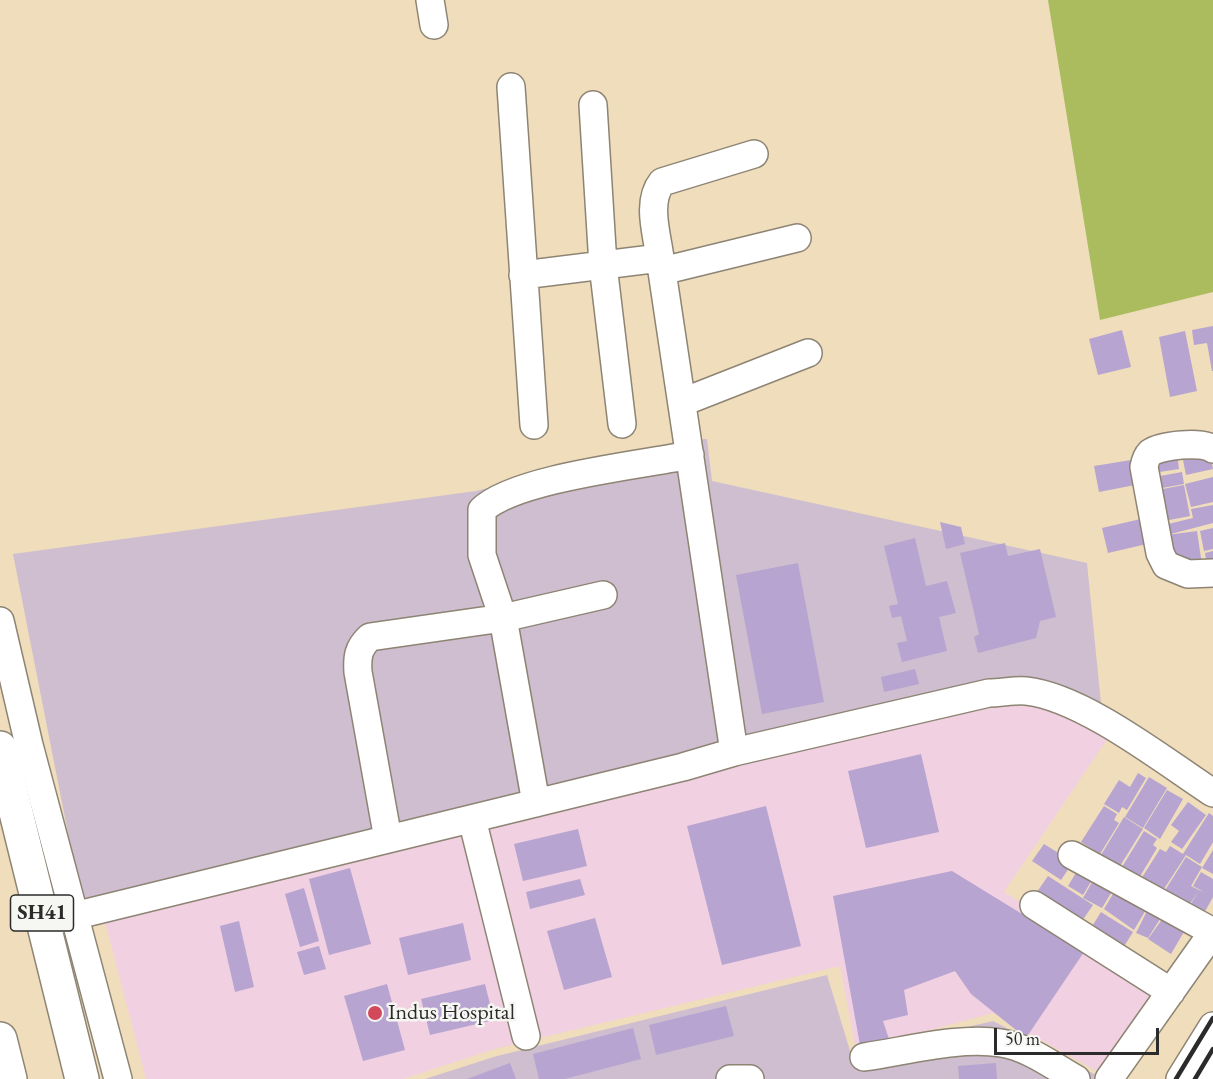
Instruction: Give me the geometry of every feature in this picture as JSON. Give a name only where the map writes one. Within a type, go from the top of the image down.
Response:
[{"type":"main road","name":"SH41","points":[[0,748],[82,1079]]},
{"type":"main road","points":[[0,1039],[10,1079]]},
{"type":"street","points":[[511,87],[534,425]]},
{"type":"street","points":[[593,105],[603,265],[622,424]]},
{"type":"street","points":[[734,752],[653,200],[655,190],[662,182],[754,154]]},
{"type":"street","points":[[523,275],[603,265],[661,265],[797,238]]},
{"type":"street","points":[[683,402],[807,353]]},
{"type":"street","points":[[1213,449],[1205,444],[1195,444],[1152,452],[1147,457],[1144,467],[1160,553],[1166,565],[1188,574],[1213,573]]},
{"type":"street","points":[[536,803],[503,618],[482,555],[482,510],[493,499],[524,486],[690,455]]},
{"type":"street","points":[[388,839],[358,672],[357,657],[362,645],[370,637],[503,618],[603,595]]},
{"type":"street","points":[[0,621],[29,745],[118,1079]]},
{"type":"street","points":[[45,923],[472,819],[734,752],[989,693],[1025,691],[1052,697],[1095,717],[1213,793]]},
{"type":"street","points":[[472,819],[526,1036]]},
{"type":"street","points":[[1072,855],[1213,932],[1109,1079]]},
{"type":"street","points":[[1034,905],[1171,992]]},
{"type":"street","points":[[1180,1079],[1213,1026]]},
{"type":"street","points":[[864,1057],[978,1041],[1003,1043],[1029,1052],[1076,1079]]},
{"type":"street","points":[[1204,1079],[1213,1064]]},
{"type":"street","points":[[730,1079],[750,1079]]},
{"type":"shaded area","points":[[707,439],[712,481],[1087,563],[1102,714],[1054,690],[82,904],[13,554],[476,491],[683,440]]},
{"type":"shaded area","points":[[1028,699],[1110,735],[1004,892],[1164,992],[1107,1077],[993,1013],[856,1050],[840,966],[498,1048],[403,1079],[146,1079],[104,918],[989,702]]},
{"type":"shaded area","points":[[827,975],[851,1054],[993,1021],[1104,1079],[425,1079],[497,1056]]},
{"type":"green space","points":[[1048,0],[1213,0],[1213,292],[1100,320]]},
{"type":"building","points":[[1213,326],[1212,371],[1207,343],[1194,345],[1192,330]]},
{"type":"building","points":[[1122,330],[1131,367],[1098,375],[1089,339]]},
{"type":"building","points":[[1185,331],[1197,391],[1170,397],[1159,337]]},
{"type":"building","points":[[1177,454],[1179,469],[1153,473],[1150,459]]},
{"type":"building","points":[[1210,454],[1213,469],[1186,475],[1183,460]]},
{"type":"building","points":[[1131,460],[1135,485],[1099,492],[1094,466]]},
{"type":"building","points":[[1182,472],[1184,484],[1151,490],[1149,478]]},
{"type":"building","points":[[1213,477],[1213,502],[1191,507],[1185,484]]},
{"type":"building","points":[[1184,485],[1190,516],[1159,522],[1152,491]]},
{"type":"building","points":[[1213,505],[1213,523],[1163,536],[1160,526],[1193,518],[1191,509]]},
{"type":"building","points":[[1145,518],[1151,543],[1108,553],[1102,528]]},
{"type":"building","points":[[940,522],[961,527],[965,544],[946,549]]},
{"type":"building","points":[[1213,528],[1213,549],[1204,551],[1200,531]]},
{"type":"building","points":[[1197,531],[1202,565],[1173,569],[1167,535]]},
{"type":"building","points":[[915,538],[926,586],[947,581],[956,613],[939,617],[947,651],[902,662],[897,643],[907,641],[901,616],[892,618],[889,606],[898,604],[884,546]]},
{"type":"building","points":[[1005,543],[1008,556],[1040,549],[1056,617],[1040,621],[1036,638],[978,653],[974,637],[979,634],[960,553]]},
{"type":"building","points":[[1213,551],[1213,564],[1207,565],[1205,553]]},
{"type":"building","points":[[798,563],[824,702],[762,714],[736,575]]},
{"type":"building","points":[[915,669],[919,684],[884,692],[881,677]]},
{"type":"building","points":[[921,754],[939,832],[866,848],[848,771]]},
{"type":"building","points":[[1138,773],[1146,778],[1127,810],[1122,807],[1119,813],[1104,804],[1119,780],[1130,787]]},
{"type":"building","points":[[1149,777],[1167,788],[1143,828],[1125,817]]},
{"type":"building","points":[[1167,790],[1183,799],[1160,839],[1144,828]]},
{"type":"building","points":[[1188,802],[1206,815],[1182,849],[1171,842],[1179,831],[1171,825]]},
{"type":"building","points":[[766,806],[801,946],[722,965],[687,826]]},
{"type":"building","points":[[1104,806],[1117,814],[1114,820],[1119,823],[1100,854],[1081,842]]},
{"type":"building","points":[[1209,813],[1213,816],[1213,842],[1200,864],[1186,855],[1162,892],[1141,879],[1160,849],[1166,852],[1170,846],[1183,854]]},
{"type":"building","points":[[1124,817],[1143,829],[1120,866],[1101,855]]},
{"type":"building","points":[[578,829],[587,866],[523,881],[514,844]]},
{"type":"building","points":[[1144,831],[1157,839],[1153,845],[1157,848],[1139,878],[1122,867]]},
{"type":"building","points":[[1044,844],[1073,862],[1061,880],[1032,861]]},
{"type":"building","points":[[1213,850],[1213,874],[1202,868]]},
{"type":"building","points":[[1186,857],[1202,867],[1191,886],[1199,890],[1188,907],[1164,892]]},
{"type":"building","points":[[1080,866],[1095,875],[1083,895],[1068,886]]},
{"type":"building","points":[[350,868],[371,944],[329,955],[309,879]]},
{"type":"building","points":[[952,871],[1084,952],[1026,1038],[971,994],[955,971],[904,990],[908,1015],[883,1021],[889,1039],[860,1045],[833,896]]},
{"type":"building","points":[[1201,872],[1213,879],[1213,897],[1203,915],[1189,907],[1199,890],[1204,892],[1193,886]]},
{"type":"building","points":[[1048,876],[1093,905],[1082,921],[1037,892]]},
{"type":"building","points":[[1095,877],[1114,888],[1102,908],[1083,898]]},
{"type":"building","points":[[580,879],[585,895],[530,909],[526,892]]},
{"type":"building","points":[[304,888],[319,941],[300,947],[285,894]]},
{"type":"building","points":[[1116,889],[1147,908],[1134,930],[1104,909]]},
{"type":"building","points":[[1148,909],[1162,916],[1148,938],[1136,933]]},
{"type":"building","points":[[1101,912],[1133,932],[1123,948],[1091,928]]},
{"type":"building","points":[[595,918],[612,977],[564,990],[547,931]]},
{"type":"building","points":[[1163,918],[1185,930],[1171,954],[1148,939]]},
{"type":"building","points":[[239,921],[254,987],[235,992],[220,926]]},
{"type":"building","points":[[463,923],[471,960],[408,975],[399,938]]},
{"type":"building","points":[[319,946],[326,969],[304,975],[297,952]]},
{"type":"building","points":[[387,984],[405,1050],[363,1061],[344,996]]},
{"type":"building","points":[[485,984],[494,1020],[430,1035],[421,999]]},
{"type":"building","points":[[726,1006],[734,1036],[656,1055],[649,1025]]},
{"type":"building","points":[[633,1028],[641,1059],[565,1079],[539,1079],[533,1054]]},
{"type":"building","points":[[510,1063],[516,1079],[467,1079]]},
{"type":"building","points":[[996,1063],[997,1079],[959,1079],[958,1066]]},
{"type":"railway","points":[[1176,1079],[1213,1018]]},
{"type":"railway","points":[[1195,1079],[1213,1049]]},
{"type":"place","name":"Indus Hospital","points":[[375,1013]]}]
